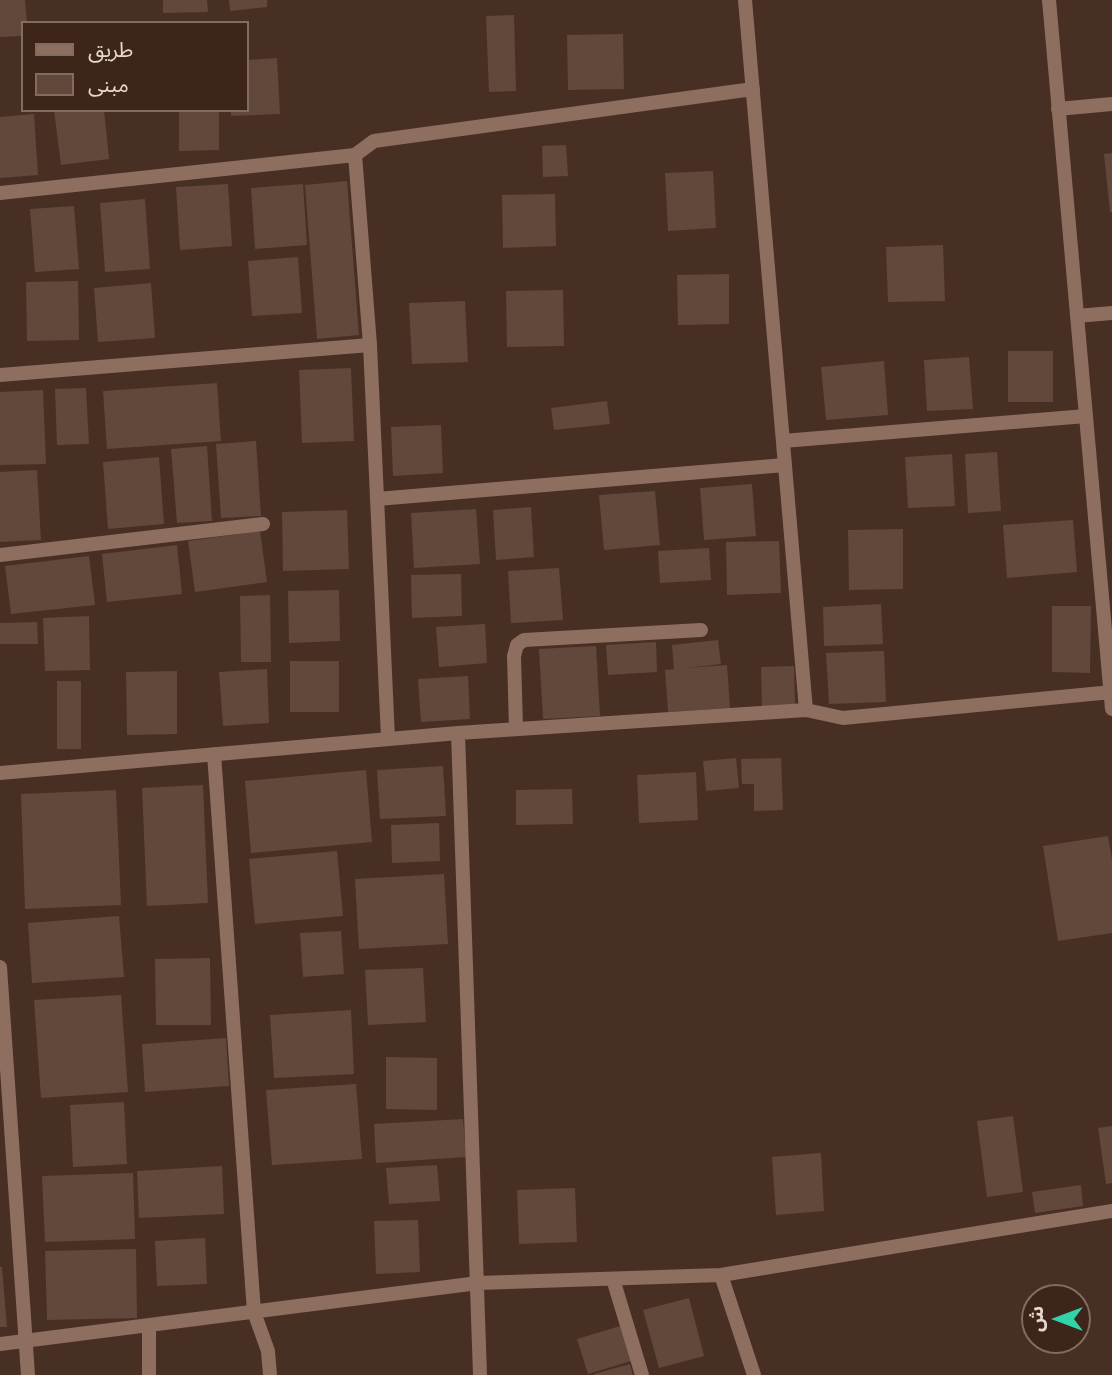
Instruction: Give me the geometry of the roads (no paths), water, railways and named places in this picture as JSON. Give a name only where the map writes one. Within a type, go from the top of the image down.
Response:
[{"type":"street","points":[[745,0],[806,710]]},
{"type":"street","points":[[1049,0],[1112,709]]},
{"type":"street","points":[[0,193],[355,155],[374,141],[753,89]]},
{"type":"street","points":[[1058,109],[1112,104]]},
{"type":"street","points":[[355,155],[370,345],[388,738]]},
{"type":"street","points":[[1077,316],[1112,313]]},
{"type":"street","points":[[0,375],[370,345]]},
{"type":"street","points":[[783,441],[1086,416]]},
{"type":"street","points":[[377,499],[785,465]]},
{"type":"street","points":[[0,555],[263,524]]},
{"type":"street","points":[[516,729],[514,656],[517,645],[524,640],[701,630]]},
{"type":"street","points":[[0,773],[388,738],[806,710],[843,718],[1111,693]]},
{"type":"street","points":[[458,733],[480,1375]]},
{"type":"street","points":[[214,754],[254,1312],[268,1352],[270,1375]]},
{"type":"street","points":[[0,967],[5,1116],[29,1375]]},
{"type":"street","points":[[0,1344],[478,1283],[721,1275],[1112,1211]]},
{"type":"street","points":[[721,1275],[754,1375]]},
{"type":"street","points":[[613,1279],[642,1375]]},
{"type":"street","points":[[149,1326],[149,1375]]}]
